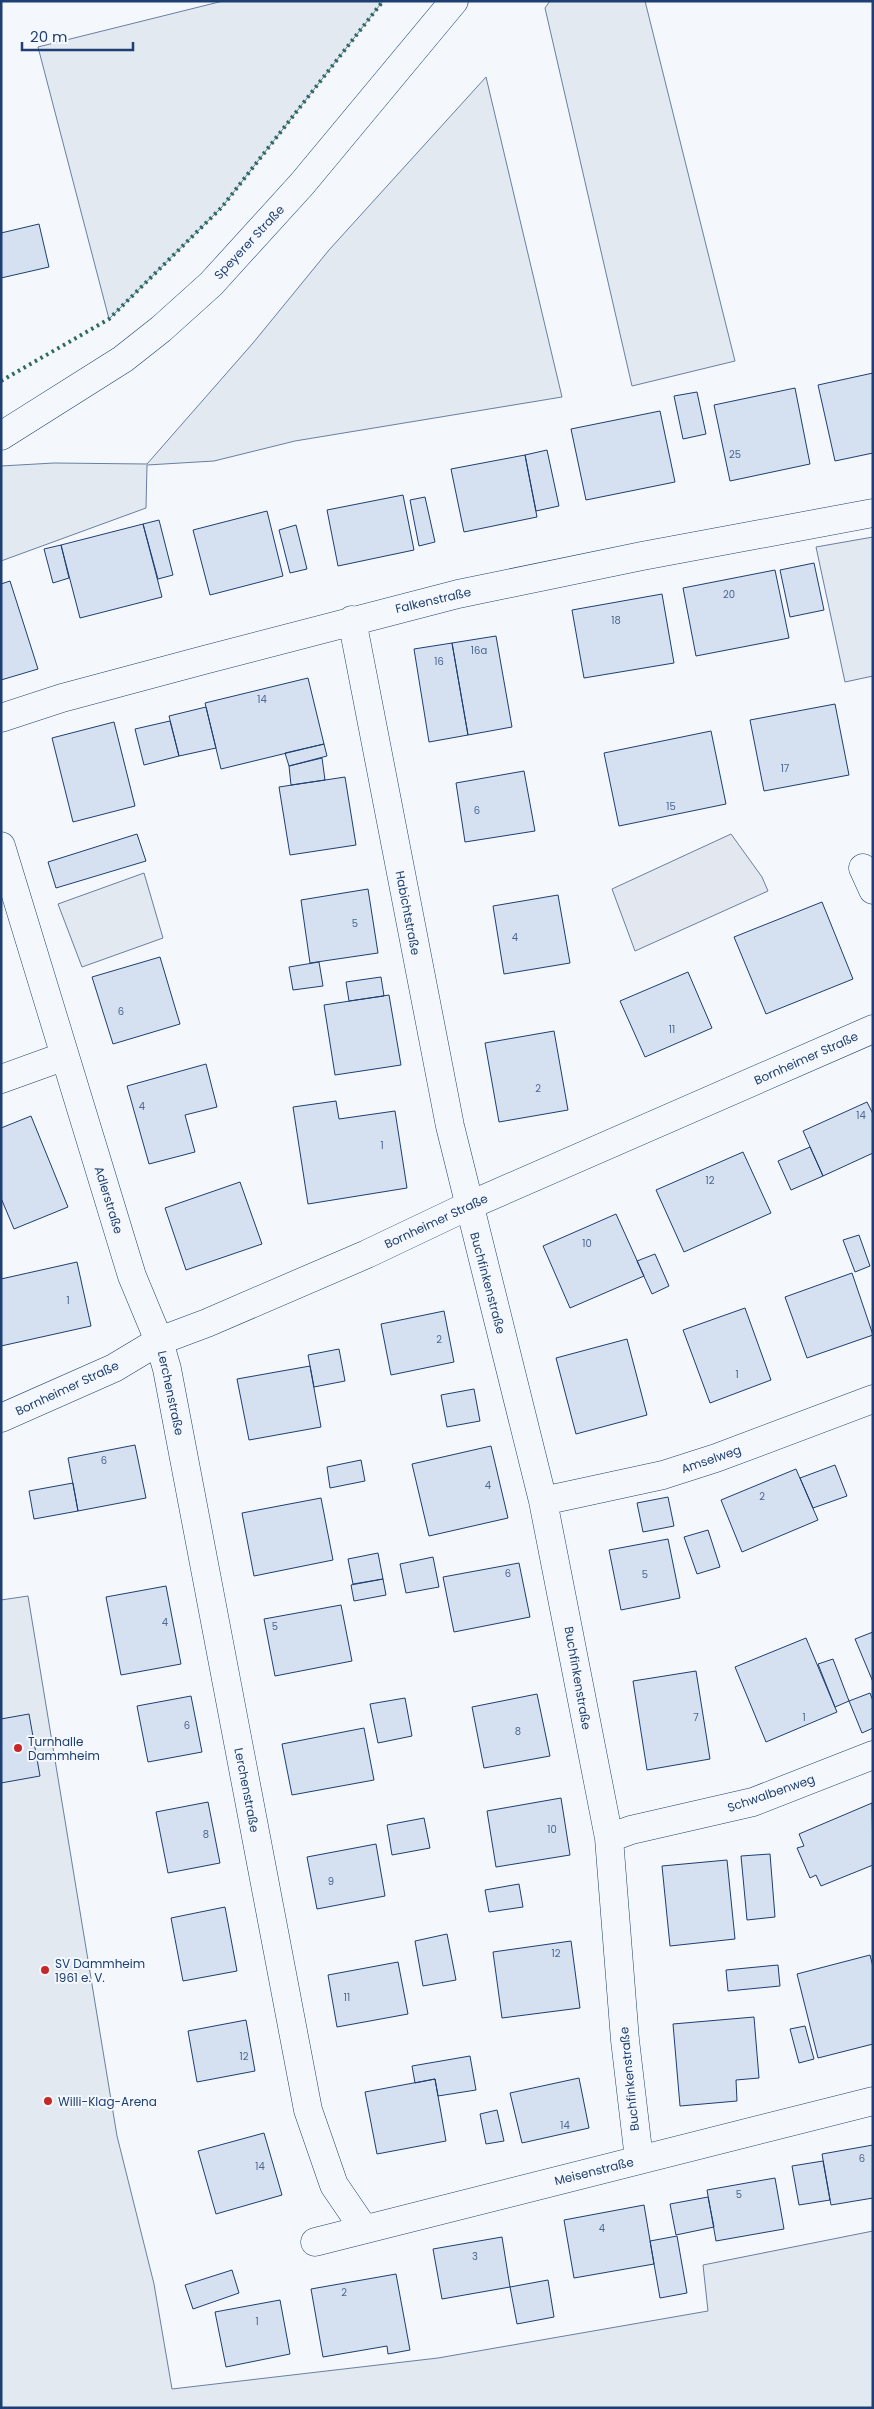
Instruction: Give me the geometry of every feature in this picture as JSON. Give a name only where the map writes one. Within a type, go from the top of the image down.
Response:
[{"type":"street","name":"Speyerer Straße","points":[[1,436],[123,359],[161,329],[211,284],[302,184],[454,1]]},
{"type":"street","name":"Falkenstraße","points":[[1,718],[62,698],[352,620],[458,594],[873,513]]},
{"type":"street","name":"Habichtstraße","points":[[352,620],[450,1126],[468,1206]]},
{"type":"street","name":"Adlerstraße","points":[[1,846],[132,1276],[159,1341]]},
{"type":"street","name":"Bornheimer Straße","points":[[1,1418],[114,1368],[159,1341],[207,1323],[367,1254],[468,1206],[873,1029]]},
{"type":"street","points":[[1,1079],[65,1056]]},
{"type":"street","name":"Buchfinkenstraße","points":[[468,1206],[543,1500],[609,1838],[624,2040],[639,2159]]},
{"type":"street","name":"Lerchenstraße","points":[[159,1341],[172,1396],[308,2110],[334,2185],[364,2229]]},
{"type":"street","name":"Amselweg","points":[[543,1500],[663,1475],[716,1458],[873,1399]]},
{"type":"street","name":"Schwalbenweg","points":[[609,1838],[631,1830],[753,1802],[873,1755]]},
{"type":"street","name":"Meisenstraße","points":[[315,2242],[873,2101]]},
{"type":"shaded area","points":[[223,1],[383,1],[222,207],[109,319],[38,47]]},
{"type":"shaded area","points":[[550,1],[645,1],[735,361],[632,386],[545,8]]},
{"type":"shaded area","points":[[486,77],[562,397],[295,441],[214,461],[147,465],[146,508],[1,561],[1,466],[54,463],[147,464],[253,343],[329,250]]},
{"type":"shaded area","points":[[873,537],[873,676],[845,682],[816,547]]},
{"type":"shaded area","points":[[731,834],[762,877],[768,891],[635,951],[612,889]]},
{"type":"shaded area","points":[[144,873],[163,938],[82,967],[58,904]]},
{"type":"shaded area","points":[[28,1596],[117,2136],[154,2284],[172,2389],[438,2358],[708,2311],[703,2265],[873,2231],[873,2408],[1,2408],[1,1600]]},
{"type":"building","points":[[39,224],[49,267],[1,278],[1,233]]},
{"type":"building","points":[[873,373],[873,453],[835,461],[818,385]]},
{"type":"building","points":[[795,388],[810,464],[730,481],[714,405]]},
{"type":"building","points":[[697,392],[706,434],[683,439],[674,396]]},
{"type":"building","points":[[660,411],[675,482],[586,500],[571,429]]},
{"type":"building","points":[[547,450],[559,506],[536,511],[525,455]]},
{"type":"building","points":[[525,455],[537,517],[464,532],[451,469]]},
{"type":"building","points":[[403,495],[414,550],[338,566],[327,510]]},
{"type":"building","points":[[425,497],[435,542],[419,546],[410,500]]},
{"type":"building","points":[[267,511],[283,576],[210,595],[193,530]]},
{"type":"building","points":[[159,520],[173,575],[158,579],[143,524]]},
{"type":"building","points":[[143,524],[162,597],[80,618],[61,545]]},
{"type":"building","points":[[296,525],[307,569],[290,573],[279,530]]},
{"type":"building","points":[[61,545],[69,578],[53,583],[44,549]]},
{"type":"building","points":[[814,563],[824,610],[790,617],[780,570]]},
{"type":"building","points":[[775,570],[789,638],[696,656],[683,588]]},
{"type":"building","points":[[10,581],[38,669],[1,680],[1,584]]},
{"type":"building","points":[[662,594],[674,663],[584,678],[572,610]]},
{"type":"building","points":[[496,636],[512,727],[468,735],[452,643]]},
{"type":"building","points":[[452,643],[468,735],[429,742],[414,649]]},
{"type":"building","points":[[308,678],[324,744],[221,769],[205,703]]},
{"type":"building","points":[[835,704],[849,775],[764,791],[750,720]]},
{"type":"building","points":[[206,707],[216,748],[179,756],[169,716]]},
{"type":"building","points":[[170,721],[179,756],[144,765],[135,729]]},
{"type":"building","points":[[114,722],[135,806],[73,822],[52,738]]},
{"type":"building","points":[[711,731],[726,804],[619,826],[604,753]]},
{"type":"building","points":[[324,744],[327,756],[289,766],[285,753]]},
{"type":"building","points":[[322,758],[325,780],[291,785],[289,766]]},
{"type":"building","points":[[524,771],[535,831],[465,842],[456,783]]},
{"type":"building","points":[[345,777],[356,845],[290,855],[279,787]]},
{"type":"building","points":[[137,834],[146,861],[56,888],[48,862]]},
{"type":"building","points":[[368,889],[378,953],[310,963],[301,900]]},
{"type":"building","points":[[558,895],[570,963],[504,974],[493,906]]},
{"type":"building","points":[[822,902],[853,979],[766,1014],[734,937]]},
{"type":"building","points":[[160,957],[180,1024],[113,1044],[92,977]]},
{"type":"building","points":[[319,962],[323,986],[293,990],[289,967]]},
{"type":"building","points":[[688,972],[712,1028],[645,1057],[620,1001]]},
{"type":"building","points":[[381,977],[384,996],[349,1001],[346,982]]},
{"type":"building","points":[[389,995],[401,1065],[335,1075],[324,1005]]},
{"type":"building","points":[[554,1031],[568,1110],[499,1122],[485,1043]]},
{"type":"building","points":[[206,1064],[217,1107],[185,1115],[195,1152],[149,1164],[127,1086]]},
{"type":"building","points":[[336,1101],[339,1119],[395,1111],[407,1188],[308,1204],[293,1107]]},
{"type":"building","points":[[867,1102],[873,1114],[873,1153],[823,1176],[803,1131]]},
{"type":"building","points":[[31,1116],[68,1207],[14,1229],[1,1198],[1,1128]]},
{"type":"building","points":[[810,1147],[823,1176],[791,1190],[778,1161]]},
{"type":"building","points":[[743,1152],[771,1213],[684,1252],[656,1190]]},
{"type":"building","points":[[240,1182],[262,1244],[186,1270],[165,1208]]},
{"type":"building","points":[[616,1214],[644,1276],[570,1308],[543,1246]]},
{"type":"building","points":[[859,1235],[870,1266],[855,1272],[843,1240]]},
{"type":"building","points":[[655,1254],[669,1286],[652,1294],[637,1261]]},
{"type":"building","points":[[77,1262],[91,1326],[1,1346],[1,1279]]},
{"type":"building","points":[[852,1273],[873,1335],[807,1358],[785,1297]]},
{"type":"building","points":[[745,1308],[771,1380],[710,1403],[683,1330]]},
{"type":"building","points":[[444,1311],[454,1362],[391,1375],[381,1324]]},
{"type":"building","points":[[627,1339],[647,1415],[576,1434],[556,1358]]},
{"type":"building","points":[[339,1349],[345,1381],[314,1387],[308,1355]]},
{"type":"building","points":[[310,1366],[321,1427],[249,1440],[237,1379]]},
{"type":"building","points":[[474,1389],[480,1421],[447,1427],[441,1395]]},
{"type":"building","points":[[135,1445],[146,1498],[78,1511],[68,1458]]},
{"type":"building","points":[[491,1446],[508,1518],[429,1536],[412,1464]]},
{"type":"building","points":[[361,1460],[365,1481],[330,1488],[327,1467]]},
{"type":"building","points":[[835,1465],[847,1496],[813,1508],[800,1478]]},
{"type":"building","points":[[796,1469],[818,1520],[742,1552],[721,1500]]},
{"type":"building","points":[[73,1483],[78,1511],[34,1519],[29,1491]]},
{"type":"building","points":[[668,1497],[674,1526],[643,1532],[637,1503]]},
{"type":"building","points":[[321,1498],[333,1560],[254,1576],[242,1513]]},
{"type":"building","points":[[708,1530],[720,1567],[697,1574],[684,1537]]},
{"type":"building","points":[[668,1539],[680,1598],[621,1610],[609,1550]]},
{"type":"building","points":[[378,1553],[383,1579],[353,1584],[348,1559]]},
{"type":"building","points":[[433,1557],[439,1587],[406,1593],[400,1564]]},
{"type":"building","points":[[519,1563],[530,1617],[454,1632],[443,1577]]},
{"type":"building","points":[[383,1579],[386,1595],[354,1601],[351,1585]]},
{"type":"building","points":[[166,1586],[181,1664],[121,1675],[106,1597]]},
{"type":"building","points":[[341,1605],[352,1661],[275,1676],[264,1619]]},
{"type":"building","points":[[873,1632],[873,1682],[855,1639]]},
{"type":"building","points":[[806,1638],[837,1712],[766,1742],[735,1667]]},
{"type":"building","points":[[833,1659],[849,1701],[835,1707],[818,1664]]},
{"type":"building","points":[[696,1671],[710,1759],[647,1770],[633,1681]]},
{"type":"building","points":[[870,1693],[873,1701],[873,1728],[862,1733],[849,1701]]},
{"type":"building","points":[[537,1694],[550,1756],[484,1768],[472,1707]]},
{"type":"building","points":[[191,1696],[202,1752],[148,1762],[137,1706]]},
{"type":"building","points":[[405,1698],[412,1736],[378,1743],[370,1704]]},
{"type":"building","name":"Turnhalle Dammheim","points":[[29,1714],[40,1776],[1,1783],[1,1719]]},
{"type":"building","points":[[364,1728],[374,1780],[292,1795],[282,1744]]},
{"type":"building","points":[[561,1798],[570,1855],[496,1867],[487,1811]]},
{"type":"building","points":[[208,1802],[220,1863],[168,1873],[156,1812]]},
{"type":"building","points":[[872,1803],[873,1865],[821,1886],[816,1875],[810,1878],[797,1848],[804,1846],[799,1834]]},
{"type":"building","points":[[424,1818],[430,1848],[392,1855],[387,1825]]},
{"type":"building","points":[[376,1844],[385,1896],[317,1909],[307,1857]]},
{"type":"building","points":[[770,1854],[775,1917],[747,1920],[741,1856]]},
{"type":"building","points":[[727,1860],[735,1939],[670,1946],[662,1866]]},
{"type":"building","points":[[519,1884],[523,1907],[489,1912],[485,1890]]},
{"type":"building","points":[[225,1907],[237,1971],[183,1981],[171,1918]]},
{"type":"building","points":[[447,1934],[456,1980],[423,1986],[415,1941]]},
{"type":"building","points":[[571,1941],[580,2008],[502,2018],[493,1952]]},
{"type":"building","points":[[870,1955],[873,1967],[873,2044],[818,2058],[797,1974]]},
{"type":"building","points":[[398,1962],[408,2014],[337,2027],[328,1975]]},
{"type":"building","points":[[778,1965],[780,1986],[728,1991],[726,1970]]},
{"type":"building","points":[[754,2017],[759,2078],[736,2080],[737,2101],[680,2106],[673,2024]]},
{"type":"building","points":[[246,2020],[255,2071],[197,2082],[188,2031]]},
{"type":"building","points":[[805,2026],[814,2059],[799,2063],[790,2029]]},
{"type":"building","points":[[470,2056],[476,2090],[438,2096],[435,2079],[415,2083],[412,2066]]},
{"type":"building","points":[[579,2078],[589,2128],[522,2143],[510,2093]]},
{"type":"building","points":[[435,2079],[446,2141],[377,2154],[365,2092]]},
{"type":"building","points":[[497,2110],[504,2141],[486,2144],[480,2114]]},
{"type":"building","points":[[264,2133],[282,2195],[216,2214],[198,2151]]},
{"type":"building","points":[[873,2145],[873,2198],[831,2205],[822,2154]]},
{"type":"building","points":[[823,2161],[830,2200],[799,2205],[792,2166]]},
{"type":"building","points":[[775,2178],[784,2229],[716,2241],[707,2190]]},
{"type":"building","points":[[708,2197],[714,2227],[676,2235],[670,2204]]},
{"type":"building","points":[[644,2205],[654,2264],[574,2278],[564,2220]]},
{"type":"building","points":[[677,2236],[687,2293],[660,2298],[650,2241]]},
{"type":"building","points":[[502,2237],[510,2287],[442,2299],[433,2249]]},
{"type":"building","points":[[232,2270],[239,2293],[193,2309],[185,2285]]},
{"type":"building","points":[[396,2274],[410,2350],[388,2354],[387,2346],[323,2357],[311,2289]]},
{"type":"building","points":[[548,2280],[554,2317],[517,2324],[510,2287]]},
{"type":"building","points":[[280,2300],[290,2354],[226,2367],[215,2312]]},
{"type":"hedge","points":[[1,381],[109,319],[222,207],[383,1]]},
{"type":"place","name":"Turnhalle Dammheim","points":[[18,1748]]},
{"type":"place","name":"SV Dammheim 1961 e. V.","points":[[45,1970]]},
{"type":"place","name":"Willi-Klag-Arena","points":[[48,2101]]}]
